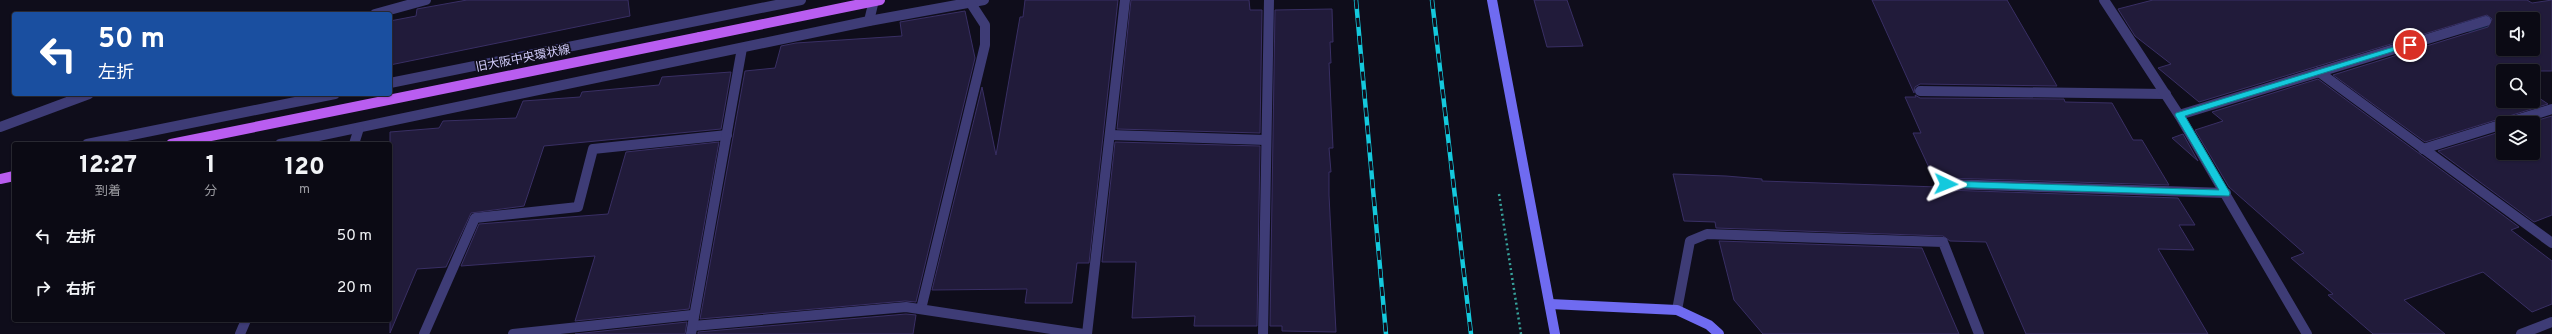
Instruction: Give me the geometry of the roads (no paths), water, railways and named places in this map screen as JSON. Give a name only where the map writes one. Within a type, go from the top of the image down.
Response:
[{"type":"main road","name":"旧大阪中央環状線","points":[[181,142],[880,0]]},
{"type":"main road","points":[[0,179],[12,176]]},
{"type":"street","points":[[382,12],[426,0]]},
{"type":"street","points":[[392,83],[801,0]]},
{"type":"street","points":[[870,21],[874,0]]},
{"type":"street","points":[[290,142],[870,21],[971,1],[984,0]]},
{"type":"street","points":[[1088,334],[1125,0]]},
{"type":"street","points":[[1263,334],[1269,0]]},
{"type":"street","points":[[1492,0],[1555,334]]},
{"type":"street","points":[[2104,0],[2179,115],[2226,193],[2307,334]]},
{"type":"street","points":[[921,309],[985,45],[985,25],[971,1]]},
{"type":"street","points":[[2179,115],[2486,21]]},
{"type":"street","points":[[692,325],[742,48]]},
{"type":"street","points":[[2319,72],[2552,243]]},
{"type":"street","points":[[1920,91],[2166,94]]},
{"type":"street","points":[[0,127],[84,96]]},
{"type":"street","points":[[97,142],[325,96]]},
{"type":"street","points":[[2529,116],[2552,109]]},
{"type":"street","points":[[2423,149],[2496,126]]},
{"type":"street","points":[[355,142],[359,128]]},
{"type":"street","points":[[424,334],[475,218],[578,206],[593,149],[726,134]]},
{"type":"street","points":[[1110,135],[1266,140]]},
{"type":"street","points":[[0,179],[12,173]]},
{"type":"street","points":[[0,179],[12,182]]},
{"type":"street","points":[[1946,184],[2226,193]]},
{"type":"street","points":[[1678,310],[1690,241],[1707,234],[1943,242],[1979,334]]},
{"type":"street","points":[[1550,304],[1678,310],[1709,325],[1719,334]]},
{"type":"street","points":[[513,334],[692,325],[906,307],[1084,334]]},
{"type":"street","points":[[240,334],[245,322]]},
{"type":"street","points":[[2521,334],[2552,322]]},
{"type":"waterway","points":[[2464,0],[2496,21]]},
{"type":"railway","points":[[1356,0],[1386,334]]},
{"type":"railway","points":[[1432,0],[1471,334]]}]
